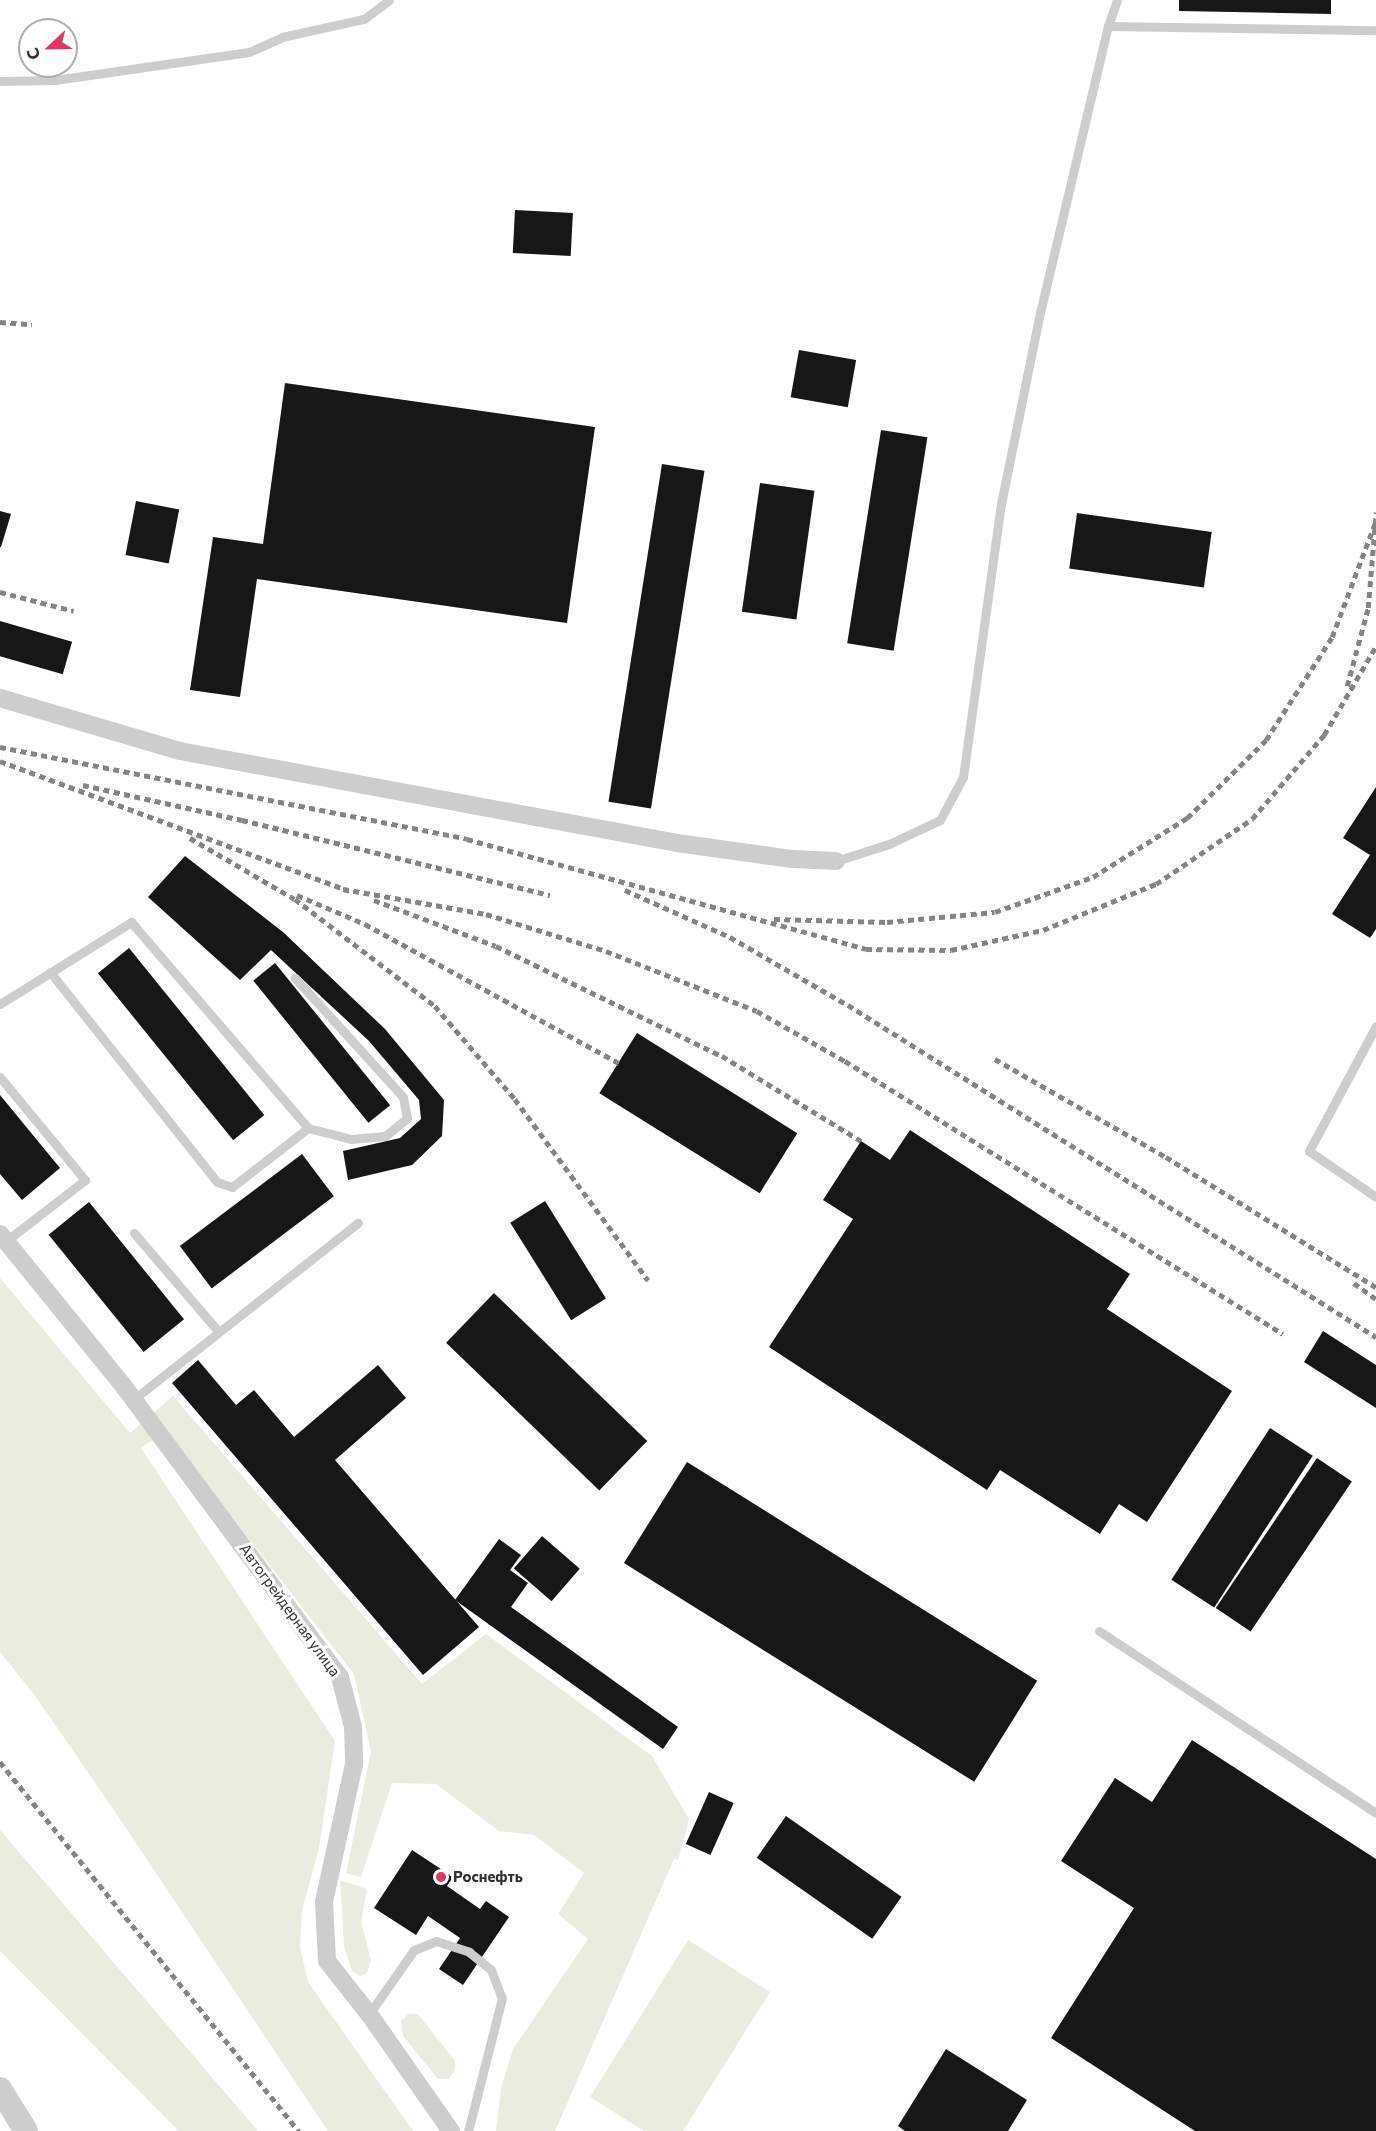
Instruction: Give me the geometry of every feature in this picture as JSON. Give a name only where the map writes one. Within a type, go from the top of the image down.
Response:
[{"type":"street","points":[[0,698],[180,751],[677,843],[794,859],[836,861]]},
{"type":"street","name":"Автогрейдерная улица","points":[[3,1237],[134,1399],[340,1677],[353,1726],[354,1764],[324,1902],[327,1961],[369,2014],[451,2131]]},
{"type":"street","points":[[0,2089],[26,2131]]},
{"type":"lane","points":[[0,81],[55,80],[249,52],[282,37],[364,19],[389,0]]},
{"type":"lane","points":[[836,861],[889,844],[940,820],[963,777],[1001,504],[1040,313],[1108,26],[1117,0]]},
{"type":"lane","points":[[1108,26],[1376,30]]},
{"type":"lane","points":[[0,1004],[131,922],[308,1128],[351,1139],[385,1136],[407,1118],[403,1097],[295,978]]},
{"type":"lane","points":[[50,972],[218,1182],[232,1187],[308,1128]]},
{"type":"lane","points":[[1376,1026],[1309,1151],[1376,1197]]},
{"type":"lane","points":[[0,1077],[85,1180],[3,1237]]},
{"type":"lane","points":[[134,1399],[358,1222]]},
{"type":"lane","points":[[134,1233],[219,1332]]},
{"type":"lane","points":[[1099,1631],[1376,1813]]},
{"type":"lane","points":[[369,2014],[414,1950],[436,1941],[469,1952],[491,1970],[502,1998],[468,2131]]},
{"type":"shaded area","points":[[0,1278],[130,1433],[173,1396],[422,1684],[486,1634],[652,1756],[689,1819],[678,1860],[674,1859],[555,2131],[496,2131],[501,2088],[513,2049],[588,1939],[558,1914],[584,1873],[534,1835],[499,1831],[436,1784],[392,1783],[361,1877],[346,1873],[371,1752],[354,1674],[166,1432],[141,1448],[335,1741],[319,1848],[302,1910],[300,1947],[308,1982],[413,2131],[328,2131],[122,1822],[36,1697],[0,1652]]},
{"type":"shaded area","points":[[0,1830],[258,2131],[179,2131],[0,1951]]},
{"type":"shaded area","points":[[340,1880],[367,1889],[361,1922],[371,1960],[367,1973],[360,1976],[352,1971],[344,1946]]},
{"type":"shaded area","points":[[688,1940],[770,1992],[683,2131],[644,2131],[590,2097]]},
{"type":"shaded area","points":[[408,2014],[418,2014],[455,2061],[455,2070],[449,2079],[438,2079],[403,2036],[401,2021]]},
{"type":"building","points":[[1179,0],[1331,0],[1331,14],[1179,11]]},
{"type":"building","points":[[515,210],[573,213],[571,256],[513,253]]},
{"type":"building","points":[[799,350],[856,360],[848,407],[791,397]]},
{"type":"building","points":[[285,383],[595,427],[567,623],[257,579],[240,697],[190,690],[213,537],[263,544]]},
{"type":"building","points":[[881,430],[927,437],[894,651],[847,643]]},
{"type":"building","points":[[662,464],[704,471],[651,809],[608,802]]},
{"type":"building","points":[[760,483],[814,491],[796,619],[742,612]]},
{"type":"building","points":[[136,501],[179,509],[169,563],[126,555]]},
{"type":"building","points":[[0,511],[11,514],[1,547],[0,547]]},
{"type":"building","points":[[1077,513],[1212,532],[1204,587],[1069,568]]},
{"type":"building","points":[[0,621],[72,642],[63,674],[0,656]]},
{"type":"building","points":[[1376,787],[1376,929],[1370,938],[1332,914],[1370,855],[1343,838]]},
{"type":"building","points":[[185,856],[283,932],[385,1029],[444,1100],[442,1136],[412,1165],[348,1180],[343,1151],[400,1138],[421,1119],[419,1100],[369,1041],[271,950],[240,980],[148,897]]},
{"type":"building","points":[[129,948],[264,1115],[233,1140],[98,973]]},
{"type":"building","points":[[275,963],[390,1105],[368,1123],[253,981]]},
{"type":"building","points":[[637,1033],[797,1133],[760,1193],[599,1093]]},
{"type":"building","points":[[0,1095],[60,1168],[22,1200],[0,1174]]},
{"type":"building","points":[[910,1130],[1130,1274],[1107,1309],[1232,1391],[1147,1522],[1119,1504],[1100,1534],[1000,1470],[987,1490],[769,1347],[853,1219],[823,1200],[861,1141],[890,1160]]},
{"type":"building","points":[[302,1154],[334,1196],[212,1288],[180,1246]]},
{"type":"building","points":[[545,1201],[606,1299],[571,1320],[510,1223]]},
{"type":"building","points":[[89,1202],[184,1319],[144,1352],[49,1235]]},
{"type":"building","points":[[494,1293],[647,1441],[599,1491],[446,1343]]},
{"type":"building","points":[[1323,1331],[1376,1365],[1376,1408],[1304,1362]]},
{"type":"building","points":[[198,1360],[236,1405],[254,1390],[294,1437],[378,1365],[406,1398],[335,1460],[479,1627],[423,1675],[172,1383]]},
{"type":"building","points":[[1270,1428],[1313,1456],[1214,1608],[1171,1580]]},
{"type":"building","points":[[1317,1458],[1352,1481],[1251,1632],[1216,1608]]},
{"type":"building","points":[[687,1462],[1037,1681],[974,1782],[624,1563]]},
{"type":"building","points":[[542,1536],[580,1569],[552,1601],[514,1568]]},
{"type":"building","points":[[499,1539],[521,1555],[510,1570],[528,1583],[511,1607],[678,1727],[663,1749],[455,1600]]},
{"type":"building","points":[[1192,1740],[1376,1859],[1376,2131],[1195,2131],[1051,2038],[1134,1908],[1061,1861],[1115,1778],[1152,1802]]},
{"type":"building","points":[[709,1792],[734,1803],[710,1855],[686,1844]]},
{"type":"building","points":[[786,1816],[902,1897],[872,1939],[757,1858]]},
{"type":"building","points":[[412,1850],[453,1877],[447,1886],[480,1909],[486,1901],[509,1917],[463,1985],[439,1969],[460,1938],[428,1916],[416,1935],[374,1908]]},
{"type":"building","points":[[946,2049],[1027,2100],[1008,2131],[905,2131],[898,2126]]},
{"type":"railway","points":[[0,322],[32,324]]},
{"type":"railway","points":[[1347,686],[1368,608],[1376,512]]},
{"type":"railway","points":[[774,919],[887,922],[995,912],[1093,877],[1187,818],[1266,740],[1332,637],[1375,523]]},
{"type":"railway","points":[[0,592],[74,611]]},
{"type":"railway","points":[[0,747],[467,839],[866,949],[951,950],[1043,930],[1156,884],[1252,819],[1324,735],[1376,646]]},
{"type":"railway","points":[[0,761],[349,891]]},
{"type":"railway","points":[[83,785],[242,820],[550,895]]},
{"type":"railway","points":[[190,838],[295,899],[435,1006],[515,1099],[648,1280]]},
{"type":"railway","points":[[343,889],[486,914],[606,951],[757,1011],[845,1061],[1283,1334]]},
{"type":"railway","points":[[625,890],[730,937],[848,1005],[1376,1337]]},
{"type":"railway","points":[[297,895],[365,924],[619,1063]]},
{"type":"railway","points":[[374,900],[496,946],[722,1056],[861,1141]]},
{"type":"railway","points":[[995,1059],[1166,1157],[1376,1287]]},
{"type":"railway","points":[[1354,1283],[1376,1299]]},
{"type":"railway","points":[[0,1762],[299,2131]]},
{"type":"place","name":"Роснефть","points":[[441,1877]]}]
